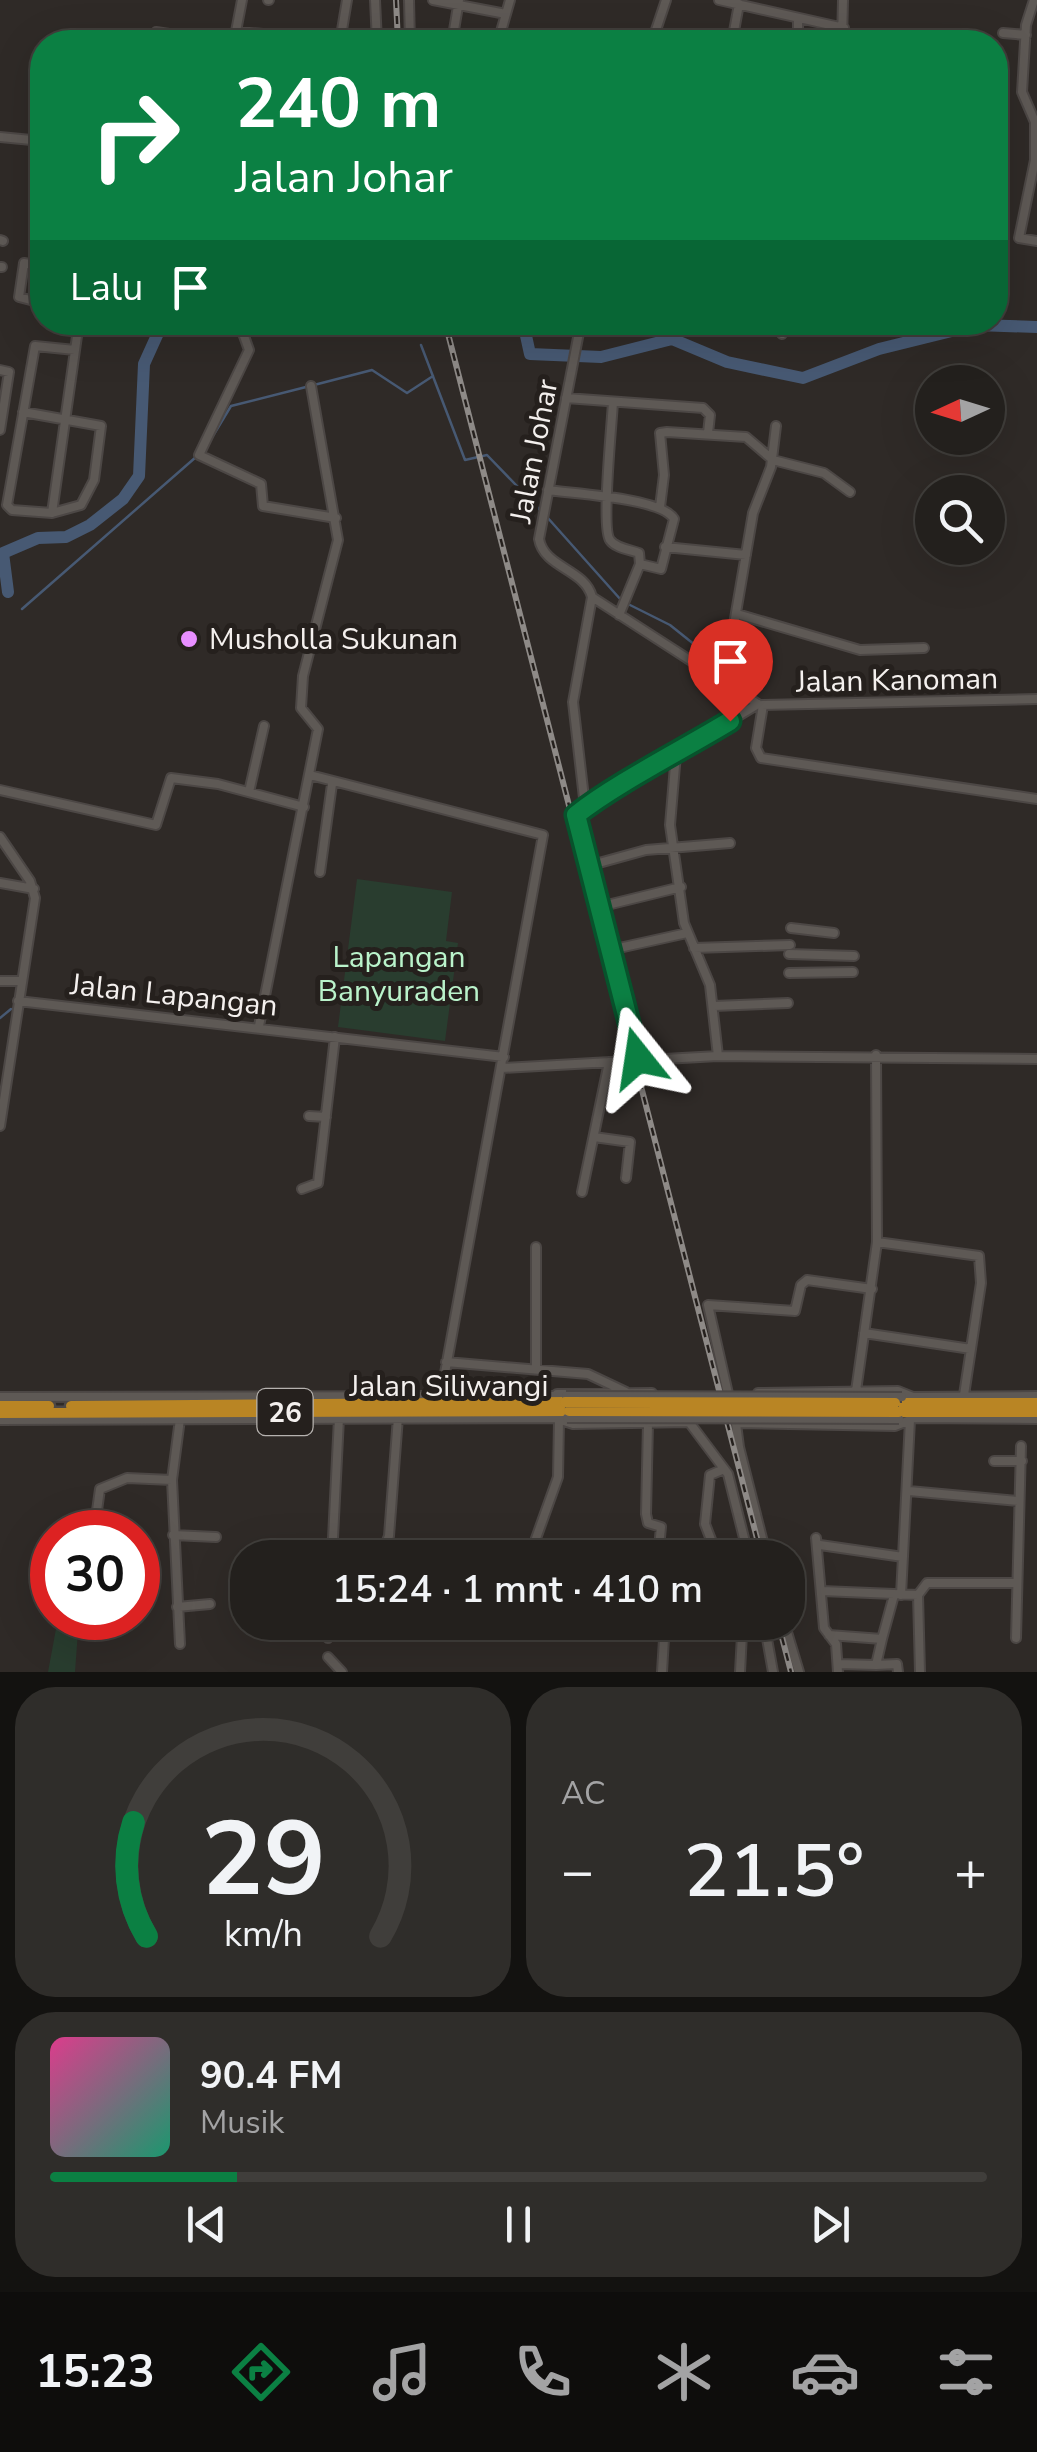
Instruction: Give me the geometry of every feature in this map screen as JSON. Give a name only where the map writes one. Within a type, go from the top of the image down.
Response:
[{"type":"highway","name":"26","points":[[906,1409],[1037,1400]]},
{"type":"highway","name":"Jalan Siliwangi","points":[[225,1408],[238,1415],[906,1409]]},
{"type":"highway","name":"Jalan Siliwangi","points":[[0,1413],[225,1408],[563,1411]]},
{"type":"highway","name":"26","points":[[906,1409],[1037,1415]]},
{"type":"street","points":[[236,30],[242,0]]},
{"type":"street","points":[[342,30],[347,0]]},
{"type":"street","points":[[375,0],[376,30]]},
{"type":"street","points":[[408,0],[409,30]]},
{"type":"street","points":[[434,0],[506,14]]},
{"type":"street","points":[[501,30],[510,0]]},
{"type":"street","points":[[656,30],[666,0]]},
{"type":"street","points":[[719,0],[844,28],[843,0]]},
{"type":"street","points":[[1034,0],[1026,35],[1022,92],[1035,122],[1036,160],[1018,238],[1037,241]]},
{"type":"street","points":[[454,30],[458,4]]},
{"type":"street","points":[[734,30],[739,4]]},
{"type":"street","points":[[798,18],[798,30]]},
{"type":"street","points":[[1008,33],[1026,35]]},
{"type":"street","points":[[0,137],[30,140]]},
{"type":"street","points":[[30,264],[20,262],[20,298],[30,300]]},
{"type":"street","points":[[52,513],[77,335]]},
{"type":"street","points":[[244,335],[249,350],[199,454],[261,484],[263,506],[336,518]]},
{"type":"street","name":"Jalan Johar","points":[[579,335],[539,536],[542,551],[586,583],[592,597]]},
{"type":"street","points":[[23,412],[101,426],[94,480],[81,506],[52,513],[12,510],[6,505],[23,412],[36,345],[75,350]]},
{"type":"street","points":[[0,430],[4,371]]},
{"type":"street","points":[[259,1026],[318,729],[305,716],[300,698],[338,545],[311,386]]},
{"type":"street","points":[[566,398],[703,408],[710,414],[708,432]]},
{"type":"street","points":[[614,402],[608,500],[610,540],[639,553],[640,564],[618,615]]},
{"type":"street","points":[[724,682],[753,513],[773,460],[776,426]]},
{"type":"street","points":[[660,507],[664,475],[660,433],[708,432],[746,437],[773,460],[824,473],[850,492]]},
{"type":"street","points":[[548,490],[660,507],[674,518],[661,569],[640,564]]},
{"type":"street","points":[[665,548],[746,555]]},
{"type":"street","points":[[587,803],[579,780],[573,702],[592,597],[761,704]]},
{"type":"street","points":[[737,614],[856,649],[924,648]]},
{"type":"street","name":"Jalan Kanoman","points":[[761,704],[1037,699]]},
{"type":"street","points":[[638,1058],[576,815],[587,803],[761,704]]},
{"type":"street","points":[[761,704],[756,748],[761,758],[1037,799]]},
{"type":"street","points":[[249,792],[264,726]]},
{"type":"street","points":[[676,754],[670,812],[674,846],[687,933],[708,974],[718,1056]]},
{"type":"street","points":[[310,775],[332,784],[543,835],[442,1395]]},
{"type":"street","points":[[0,790],[156,825],[171,778],[249,792],[304,808]]},
{"type":"street","points":[[320,872],[332,784]]},
{"type":"street","points":[[0,836],[34,890],[3,1082],[0,1126]]},
{"type":"street","points":[[588,866],[674,846],[730,844]]},
{"type":"street","points":[[0,883],[34,890]]},
{"type":"street","points":[[599,907],[681,888]]},
{"type":"street","points":[[792,928],[834,933]]},
{"type":"street","points":[[610,950],[687,933]]},
{"type":"street","points":[[694,948],[789,949],[854,956]]},
{"type":"street","points":[[788,973],[853,972]]},
{"type":"street","points":[[0,981],[21,981]]},
{"type":"street","name":"Jalan Lapangan","points":[[18,1001],[504,1057]]},
{"type":"street","points":[[714,1006],[788,1003]]},
{"type":"street","points":[[302,1190],[318,1183],[335,1038]]},
{"type":"street","points":[[856,1392],[877,1242],[876,1055]]},
{"type":"street","points":[[502,1068],[718,1056],[1037,1058]]},
{"type":"street","points":[[582,1192],[608,1062]]},
{"type":"street","points":[[309,1116],[326,1117]]},
{"type":"street","points":[[594,1137],[630,1142],[626,1178]]},
{"type":"street","points":[[877,1242],[978,1256],[980,1283],[964,1396]]},
{"type":"street","points":[[536,1247],[536,1368]]},
{"type":"street","points":[[762,1540],[708,1305],[794,1311],[802,1285],[808,1280],[872,1289]]},
{"type":"street","points":[[864,1333],[971,1349]]},
{"type":"street","points":[[446,1362],[536,1368],[600,1378],[626,1392]]},
{"type":"street","points":[[0,1397],[554,1396],[566,1390],[690,1394],[698,1408],[690,1422]]},
{"type":"street","points":[[728,1394],[898,1391],[906,1409],[909,1492],[897,1595],[876,1665]]},
{"type":"street","points":[[554,1396],[573,1424],[690,1422]]},
{"type":"street","points":[[283,1415],[339,1418],[563,1411],[906,1409],[964,1396],[1037,1400]]},
{"type":"street","points":[[738,1423],[896,1426],[906,1409]]},
{"type":"street","points":[[536,1540],[558,1477],[563,1411]]},
{"type":"street","points":[[0,1413],[180,1419],[238,1415]]},
{"type":"street","points":[[388,1540],[398,1417]]},
{"type":"street","points":[[333,1540],[339,1418]]},
{"type":"street","points":[[180,1419],[172,1480],[180,1644]]},
{"type":"street","points":[[690,1422],[724,1468],[744,1540]]},
{"type":"street","points":[[648,1423],[646,1514],[648,1524],[661,1527],[660,1540]]},
{"type":"street","points":[[1016,1638],[1021,1446]]},
{"type":"street","points":[[994,1462],[1022,1461]]},
{"type":"street","points":[[711,1540],[705,1524],[710,1474],[724,1468]]},
{"type":"street","points":[[97,1510],[100,1489],[126,1478],[172,1480]]},
{"type":"street","points":[[909,1492],[1020,1501]]},
{"type":"street","points":[[173,1536],[216,1538]]},
{"type":"street","points":[[898,1672],[895,1664],[838,1668],[835,1641],[824,1628],[818,1541],[903,1558]]},
{"type":"street","points":[[920,1672],[918,1595],[930,1582],[1016,1583]]},
{"type":"street","points":[[822,1591],[918,1595]]},
{"type":"street","points":[[178,1607],[210,1604]]},
{"type":"street","points":[[829,1634],[882,1640]]},
{"type":"street","points":[[662,1672],[664,1640]]},
{"type":"street","points":[[740,1672],[742,1640]]},
{"type":"street","points":[[767,1640],[772,1672]]},
{"type":"street","points":[[789,1640],[799,1672]]},
{"type":"street","points":[[328,1658],[342,1672]]},
{"type":"green space","name":"Lapangan Banyuraden","points":[[357,879],[452,892],[446,941],[458,943],[445,1041],[338,1027]]},
{"type":"green space","points":[[54,1640],[77,1640],[75,1672],[48,1672]]},
{"type":"waterway","points":[[1008,326],[1037,327]]},
{"type":"waterway","points":[[8,592],[3,553],[38,538],[66,537],[90,525],[123,499],[139,476],[144,364],[157,335]]},
{"type":"waterway","points":[[526,335],[530,354],[601,357],[672,339],[727,362],[803,378],[879,349],[936,335]]},
{"type":"waterway","points":[[421,345],[465,460],[487,455],[541,511]]},
{"type":"waterway","points":[[314,385],[372,370],[407,393],[433,376]]},
{"type":"waterway","points":[[208,444],[231,406],[306,387]]},
{"type":"waterway","points":[[22,609],[196,457]]},
{"type":"waterway","points":[[547,517],[621,600]]},
{"type":"waterway","points":[[628,604],[670,625],[705,653]]},
{"type":"waterway","points":[[0,1018],[11,1009]]},
{"type":"railway","points":[[396,0],[397,30]]},
{"type":"railway","points":[[448,335],[757,1540]]},
{"type":"railway","points":[[783,1640],[791,1672]]},
{"type":"place","name":"Musholla Sukunan","points":[[189,639]]},
{"type":"route","points":[[638,1058],[576,815],[587,803],[623,787],[730,721]]}]
